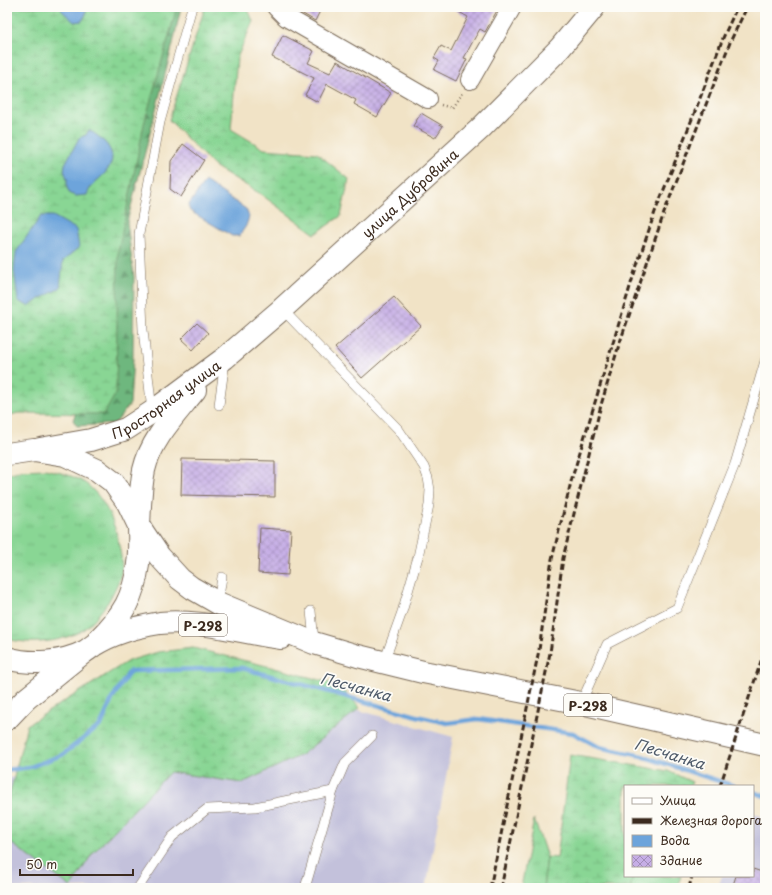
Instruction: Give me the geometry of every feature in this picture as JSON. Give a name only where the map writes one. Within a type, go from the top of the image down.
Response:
[{"type":"main road","name":"улица Дубровина","points":[[219,363],[282,309],[482,128],[560,48],[594,7]]},
{"type":"main road","name":"Просторная улица","points":[[34,450],[77,443],[126,429],[219,363]]},
{"type":"main road","name":"Просторная улица","points":[[139,526],[144,470],[153,446],[159,436],[219,363]]},
{"type":"main road","name":"Р-298","points":[[7,454],[34,450],[65,455],[98,470],[113,482],[128,502],[139,526],[159,556],[180,579],[192,588],[218,603],[314,643]]},
{"type":"main road","name":"Р-298","points":[[90,648],[118,618],[126,605],[134,586],[140,550],[139,526]]},
{"type":"main road","name":"Р-298","points":[[7,658],[25,662],[52,661],[90,648],[122,632],[160,623],[181,622],[314,643],[431,673],[580,703],[765,746]]},
{"type":"main road","points":[[7,719],[26,699],[90,648]]},
{"type":"street","points":[[276,7],[286,17],[428,99]]},
{"type":"street","points":[[470,80],[512,7]]},
{"type":"lane","points":[[152,412],[143,330],[139,234],[160,122],[192,7]]},
{"type":"lane","points":[[282,309],[399,430],[424,467],[428,478],[430,490],[429,505],[418,557],[402,612],[384,662]]},
{"type":"lane","points":[[580,703],[607,644],[677,608],[735,464],[765,362]]},
{"type":"lane","points":[[219,363],[219,405]]},
{"type":"lane","points":[[218,603],[222,577]]},
{"type":"lane","points":[[311,612],[314,643]]},
{"type":"lane","points":[[305,888],[333,791],[345,763],[372,736]]},
{"type":"lane","points":[[138,888],[172,837],[207,809],[255,807],[333,791]]},
{"type":"path","points":[[428,99],[452,108],[470,80]]},
{"type":"shaded area","points":[[302,694],[453,737],[426,888],[7,888],[7,778],[64,772]]},
{"type":"shaded area","points":[[754,813],[765,818],[765,888],[718,888],[722,877],[754,877]]},
{"type":"green space","points":[[7,7],[177,7],[144,124],[118,252],[116,393],[104,414],[18,413],[7,416]]},
{"type":"green space","points":[[154,7],[181,7],[173,44],[127,222],[134,277],[133,359],[130,404],[115,424],[77,426],[73,420],[82,395]]},
{"type":"green space","points":[[205,7],[247,7],[253,21],[237,58],[231,129],[264,149],[317,153],[349,179],[341,216],[315,234],[259,193],[214,166],[169,120]]},
{"type":"green space","points":[[45,469],[69,475],[80,480],[90,487],[99,497],[107,509],[115,528],[122,560],[122,568],[118,581],[108,602],[97,617],[84,629],[76,634],[46,642],[16,641],[7,639],[7,474],[22,470]]},
{"type":"green space","points":[[193,648],[339,685],[360,708],[301,755],[242,783],[170,772],[92,854],[71,887],[7,840],[7,805],[27,725],[128,661],[158,652]]},
{"type":"green space","points":[[570,755],[668,771],[692,782],[690,785],[624,785],[624,877],[633,877],[630,888],[543,888],[547,857],[557,858]]},
{"type":"green space","points":[[534,819],[547,857],[543,888],[521,888]]},
{"type":"green space","points":[[633,877],[681,877],[677,888],[630,888]]},
{"type":"water","points":[[62,7],[86,7],[86,14],[82,21],[74,22],[61,10]]},
{"type":"water","points":[[89,130],[104,141],[108,146],[111,151],[111,163],[105,173],[91,187],[87,195],[76,196],[70,194],[67,188],[67,178],[64,171],[65,164],[79,138],[86,135]]},
{"type":"water","points":[[205,181],[246,209],[249,217],[246,226],[239,236],[232,236],[190,211],[188,206]]},
{"type":"water","points":[[41,216],[53,216],[76,229],[79,247],[63,261],[60,288],[28,306],[18,301],[14,270],[16,252]]},
{"type":"building","points":[[291,7],[322,7],[315,21]]},
{"type":"building","points":[[450,7],[499,7],[485,32],[480,29],[473,41],[464,58],[467,59],[456,81],[434,70],[439,61],[434,58],[441,46],[451,51],[468,17]]},
{"type":"building","points":[[283,35],[314,51],[308,63],[330,73],[337,61],[391,93],[377,117],[354,104],[356,100],[327,84],[318,102],[305,95],[314,78],[272,57]]},
{"type":"building","points":[[421,113],[443,126],[435,138],[413,126]]},
{"type":"building","points":[[183,144],[204,160],[181,197],[170,189],[171,161]]},
{"type":"building","points":[[394,297],[421,326],[362,378],[335,348]]},
{"type":"building","points":[[197,323],[208,333],[193,350],[181,339]]},
{"type":"building","points":[[182,459],[275,461],[275,497],[181,495]]},
{"type":"building","points":[[260,528],[291,530],[288,575],[258,573]]},
{"type":"building","points":[[754,869],[765,873],[765,888],[732,888],[736,877],[754,877]]},
{"type":"waterway","name":"Песчанка","points":[[7,770],[30,767],[62,755],[101,725],[113,697],[130,671],[242,668],[447,723],[478,719],[573,733],[599,747],[642,756],[731,785]]},
{"type":"waterway","name":"Песчанка","points":[[754,792],[765,796]]},
{"type":"railway","points":[[490,888],[539,650],[552,559],[572,478],[633,277],[655,212],[723,38],[737,7]]},
{"type":"railway","points":[[501,888],[550,653],[563,558],[601,405],[618,348],[664,213],[731,40],[747,7]]},
{"type":"railway","points":[[720,785],[765,649]]},
{"type":"railway","points":[[689,888],[692,877]]}]
